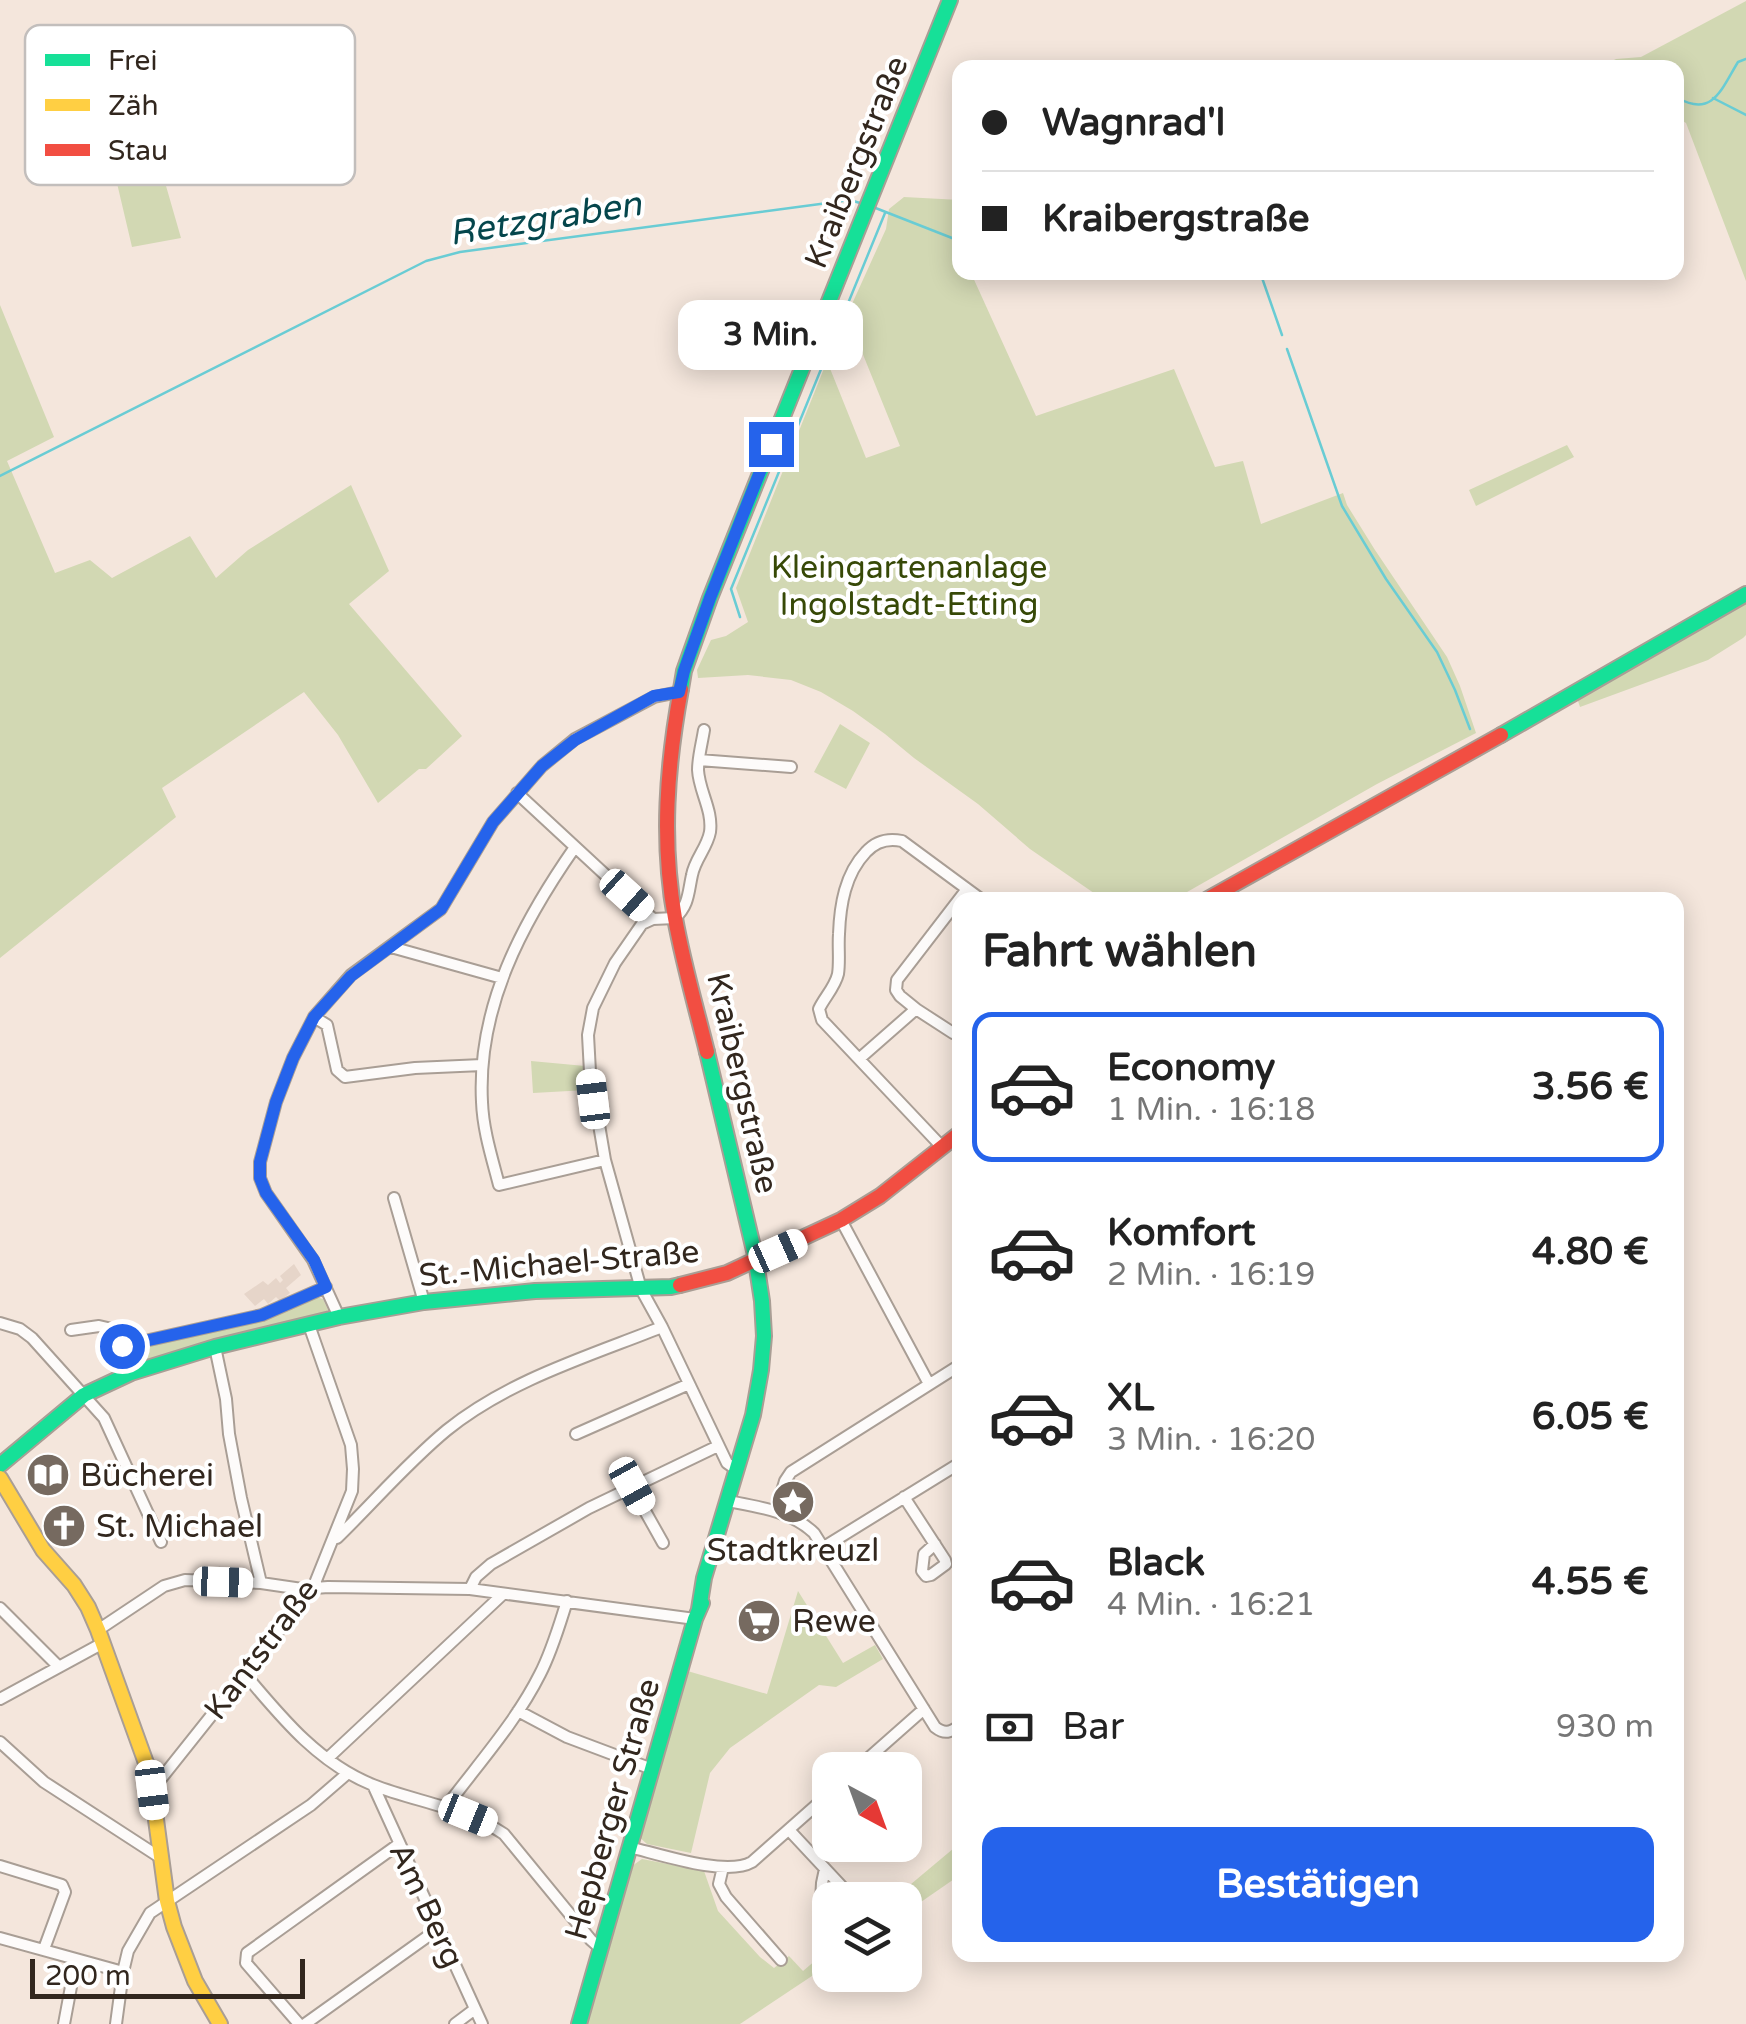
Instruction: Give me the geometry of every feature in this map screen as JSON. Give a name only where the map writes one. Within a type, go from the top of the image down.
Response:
[{"type":"street","name":"Kraibergstraße","points":[[756,1261],[675,918],[666,797],[672,736],[684,671],[710,598],[950,0]]},
{"type":"street","points":[[1220,892],[1598,682],[1746,594]]},
{"type":"street","points":[[339,1317],[314,1260],[266,1193],[260,1178],[260,1162],[276,1102],[314,1017],[351,976],[441,909],[493,822],[542,766],[575,740],[654,696],[679,692]]},
{"type":"street","points":[[704,730],[700,783],[708,806],[710,832],[694,867],[689,896],[675,918],[654,918],[642,924],[615,963],[593,1008],[588,1036],[605,1160],[641,1289],[718,1446],[730,1468],[737,1470]]},
{"type":"street","points":[[699,760],[791,766]]},
{"type":"street","points":[[517,793],[654,918]]},
{"type":"street","points":[[943,1148],[818,1012],[838,976],[839,932],[847,884],[853,868],[872,846],[883,840],[902,841],[971,892]]},
{"type":"street","points":[[575,847],[543,893],[502,978],[491,1012],[482,1065],[482,1106],[499,1185],[605,1160]]},
{"type":"street","points":[[952,908],[897,980],[896,990],[952,1032]]},
{"type":"street","points":[[391,947],[502,978]]},
{"type":"street","points":[[858,1059],[916,1008]]},
{"type":"street","points":[[314,1017],[327,1025],[337,1070],[345,1077],[482,1065]]},
{"type":"street","name":"St.-Michael-Straße","points":[[0,1466],[84,1396],[131,1372],[215,1347],[339,1317],[424,1302],[535,1290],[641,1289],[727,1274],[841,1220],[880,1196],[952,1140]]},
{"type":"street","points":[[394,1198],[424,1302]]},
{"type":"street","points":[[841,1220],[929,1384]]},
{"type":"street","name":"Hepberger Straße","points":[[579,2024],[759,1387],[764,1311],[756,1261]]},
{"type":"street","points":[[122,1346],[262,1315],[326,1287]]},
{"type":"street","points":[[0,1323],[20,1329],[32,1338],[110,1427],[162,1542]]},
{"type":"street","name":"Kantstraße","points":[[152,1790],[314,1588],[352,1490],[352,1445],[308,1324]]},
{"type":"street","points":[[71,1330],[100,1326],[112,1329],[131,1372]]},
{"type":"street","points":[[334,1542],[447,1431],[490,1400],[529,1380],[662,1327]]},
{"type":"street","points":[[215,1347],[241,1498],[261,1582]]},
{"type":"street","points":[[776,1511],[791,1472],[952,1369]]},
{"type":"street","points":[[576,1434],[689,1384]]},
{"type":"street","points":[[470,1589],[476,1577],[491,1564],[589,1508],[718,1446]]},
{"type":"street","points":[[824,1547],[952,1467]]},
{"type":"street","points":[[0,1478],[5,1499],[88,1607],[146,1763],[167,1901],[186,1963],[220,2024]]},
{"type":"street","points":[[632,1486],[663,1543]]},
{"type":"street","points":[[352,1490],[358,1504],[366,1510]]},
{"type":"street","points":[[904,1497],[934,1544]]},
{"type":"street","points":[[728,1501],[776,1511],[802,1522],[814,1533],[935,1727],[941,1732],[952,1731]]},
{"type":"street","points":[[0,1699],[58,1666],[164,1586],[185,1580],[261,1582],[302,1589],[470,1589],[697,1614]]},
{"type":"street","points":[[328,1758],[504,1594]]},
{"type":"street","points":[[446,1806],[518,1711],[547,1658],[567,1601]]},
{"type":"street","points":[[0,1608],[58,1666]]},
{"type":"street","points":[[244,1674],[286,1724],[348,1773],[374,1785],[446,1806],[504,1834],[600,1948]]},
{"type":"street","points":[[876,1752],[924,1709]]},
{"type":"street","points":[[518,1711],[567,1736],[652,1769]]},
{"type":"street","points":[[0,1742],[44,1782],[161,1858]]},
{"type":"street","points":[[116,2024],[128,1951],[150,1913],[310,1804],[348,1773]]},
{"type":"street","name":"Am Berg","points":[[374,1785],[482,2024]]},
{"type":"street","points":[[629,1847],[722,1867],[743,1867],[812,1809]]},
{"type":"street","points":[[789,1830],[838,1882]]},
{"type":"street","points":[[399,1844],[248,1953],[246,1963],[302,2024],[438,1929]]},
{"type":"street","points":[[0,1866],[62,1885],[66,1892],[44,1949]]},
{"type":"street","points":[[722,1867],[720,1884],[726,1897],[782,1960]]},
{"type":"street","points":[[822,1882],[826,1869]]},
{"type":"street","points":[[0,1956],[2,1939],[123,1972]]},
{"type":"street","points":[[64,2024],[76,1960]]},
{"type":"street","points":[[455,2024],[475,2010]]},
{"type":"shaded area","points":[[294,1264],[301,1275],[286,1288],[290,1293],[280,1301],[276,1297],[268,1304],[264,1299],[255,1306],[244,1294],[263,1281],[268,1285],[276,1278],[280,1283],[280,1276]]},
{"type":"green space","points":[[1746,1],[1746,281],[1684,122],[1684,60],[1614,60],[1641,57]]},
{"type":"green space","points":[[117,185],[166,185],[181,238],[132,247]]},
{"type":"green space","name":"Kleingartenanlage Ingolstadt-Etting","points":[[904,197],[952,200],[952,280],[974,280],[1036,416],[1174,369],[1215,467],[1243,461],[1261,524],[1343,493],[1375,550],[1447,657],[1476,733],[1377,784],[1187,892],[1092,892],[1030,849],[885,734],[821,692],[791,680],[748,675],[698,678],[697,670],[711,640],[748,622],[736,588],[827,361],[866,458],[900,446],[847,315],[886,229],[889,209]]},
{"type":"green space","points":[[0,305],[54,437],[7,461],[55,573],[90,560],[112,578],[190,536],[216,578],[248,550],[351,485],[389,571],[349,604],[462,736],[426,769],[419,769],[378,803],[338,735],[304,692],[162,788],[176,817],[0,958]]},
{"type":"green space","points":[[1567,445],[1574,457],[1476,506],[1469,490]]},
{"type":"green space","points":[[1746,599],[1743,638],[1708,660],[1580,707],[1577,698]]},
{"type":"green space","points":[[840,724],[870,743],[846,789],[814,772]]},
{"type":"green space","points":[[531,1061],[585,1066],[587,1090],[533,1093]]},
{"type":"green space","points":[[316,1297],[323,1299],[328,1310],[325,1313],[138,1362],[133,1354],[135,1347],[279,1314]]},
{"type":"green space","points":[[798,1591],[843,1663],[875,1645],[883,1659],[836,1687],[819,1685],[730,1748],[710,1773],[691,1853],[647,1844],[637,1835],[684,1670],[767,1694]]},
{"type":"green space","points":[[952,1850],[952,1881],[922,1901],[922,1882],[913,1882]]},
{"type":"green space","points":[[642,1859],[704,1871],[718,1911],[760,1957],[774,1968],[789,1956],[803,1971],[812,1963],[812,1976],[740,2024],[585,2024],[632,1866]]},
{"type":"waterway","name":"Retzgraben","points":[[1684,100],[1708,102],[1721,90],[1738,62],[1746,59]]},
{"type":"waterway","points":[[1713,98],[1746,115]]},
{"type":"waterway","name":"Retzgraben","points":[[0,476],[426,261],[460,252],[850,200],[860,203]]},
{"type":"waterway","name":"Retzgraben","points":[[873,207],[952,238]]},
{"type":"waterway","points":[[740,617],[731,589],[885,213]]},
{"type":"waterway","points":[[1263,280],[1282,335]]},
{"type":"waterway","points":[[1287,349],[1342,506],[1437,652],[1470,729]]},
{"type":"traffic: fast","points":[[681,689],[710,598],[950,0]]},
{"type":"traffic: fast","points":[[1501,735],[1746,594]]},
{"type":"traffic: fast","points":[[699,1609],[704,1578],[753,1415],[764,1336],[755,1255],[707,1052]]},
{"type":"traffic: fast","points":[[0,1465],[84,1395],[131,1373],[215,1347],[339,1317],[424,1302],[535,1291],[680,1285]]},
{"type":"traffic: fast","points":[[579,2024],[702,1603]]},
{"type":"traffic: slow","points":[[0,1478],[43,1550],[74,1585],[98,1630],[146,1763],[174,1927],[195,1981],[220,2024]]},
{"type":"traffic: jam","points":[[681,689],[669,775],[668,860],[678,935],[707,1052]]},
{"type":"traffic: jam","points":[[1220,892],[1501,735]]},
{"type":"traffic: jam","points":[[680,1285],[727,1273],[841,1220],[880,1196],[952,1139]]},
{"type":"place","name":"Bücherei","points":[[48,1475]]},
{"type":"place","name":"Stadtkreuzl","points":[[793,1502]]},
{"type":"place","name":"St. Michael","points":[[64,1526]]},
{"type":"place","name":"Rewe","points":[[759,1621]]},
{"type":"route","points":[[122,1346],[262,1315],[326,1287],[314,1260],[266,1193],[260,1178],[260,1162],[276,1102],[314,1017],[351,976],[441,909],[493,822],[542,766],[575,740],[654,696],[679,692],[710,598],[771,444]]}]
